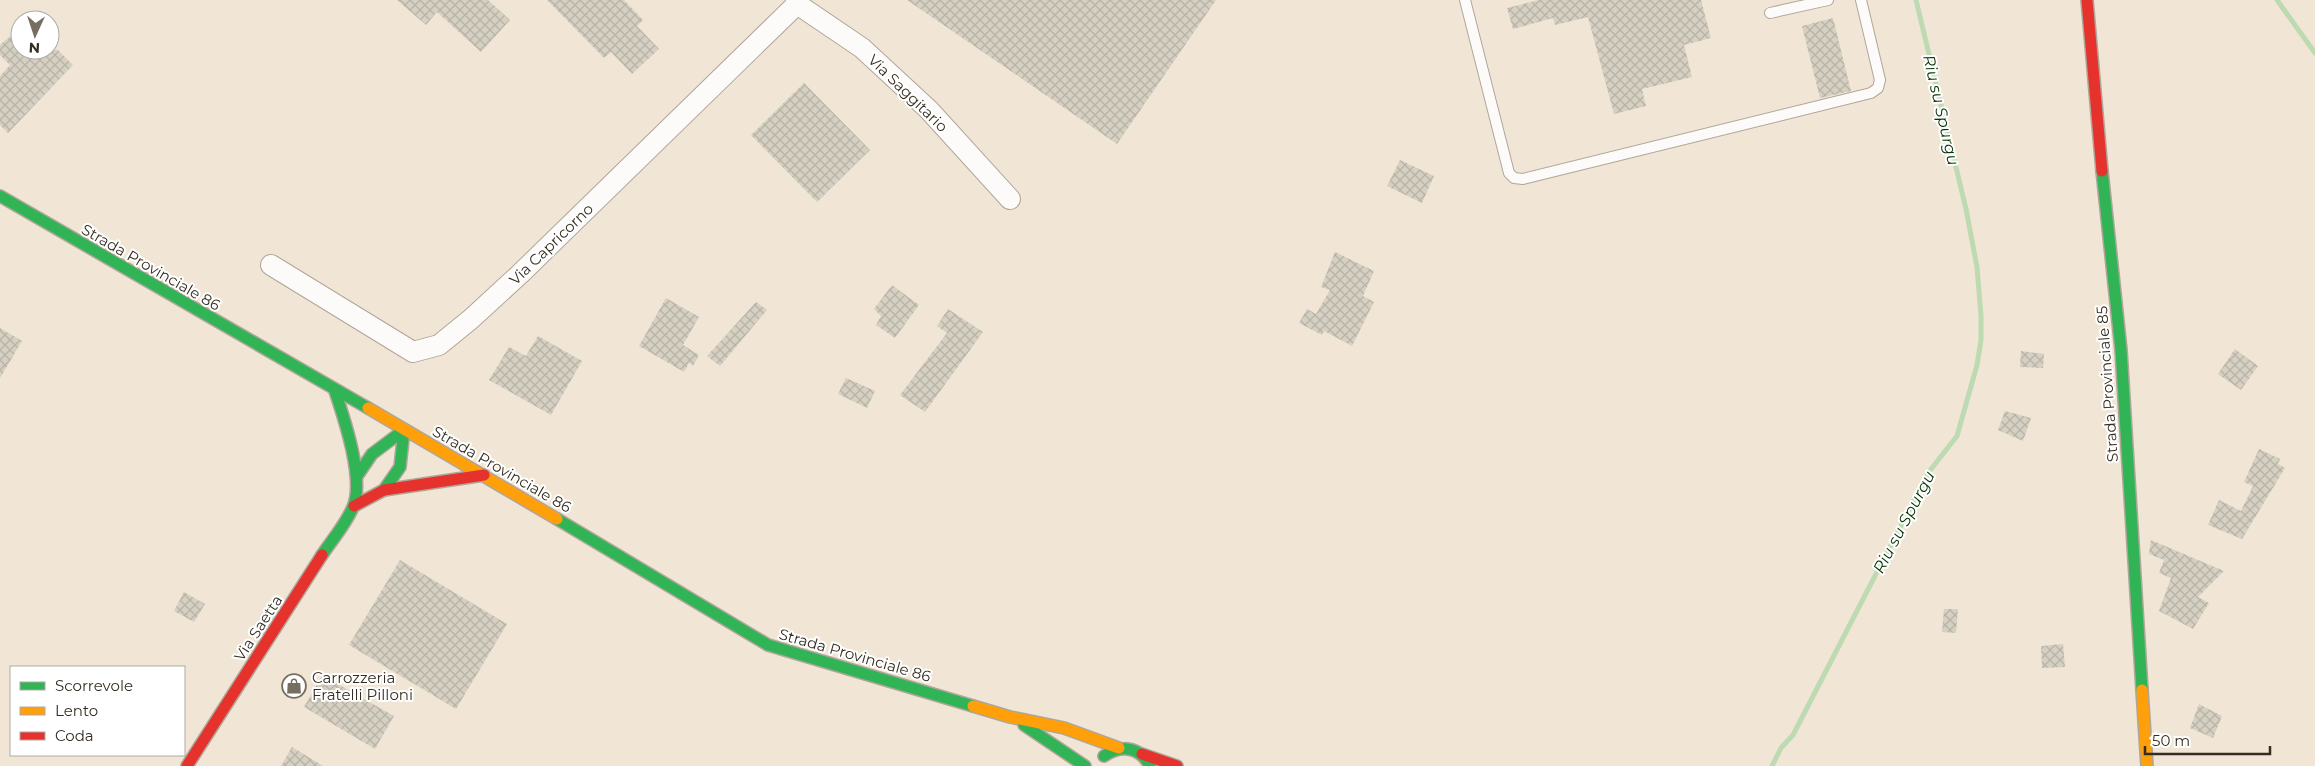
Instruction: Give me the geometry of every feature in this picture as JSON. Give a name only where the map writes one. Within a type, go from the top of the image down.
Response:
[{"type":"street","name":"Strada Provinciale 85","points":[[2087,0],[2094,98],[2121,350],[2146,766]]},
{"type":"street","name":"Via Saggitario","points":[[797,2],[862,48],[929,110],[1010,199]]},
{"type":"street","name":"Via Capricorno","points":[[271,265],[413,352],[439,345],[520,274],[797,2]]},
{"type":"street","name":"Strada Provinciale 86","points":[[0,196],[335,391],[484,475],[768,645],[1010,716],[1064,728],[1119,748],[1127,748],[1142,754]]},
{"type":"street","name":"Via Saetta","points":[[187,766],[354,506],[357,476],[354,449],[335,391]]},
{"type":"street","name":"Via Saetta","points":[[357,476],[372,454],[404,430]]},
{"type":"street","name":"Via Saetta","points":[[384,490],[400,467],[404,430]]},
{"type":"street","name":"Via Saetta","points":[[354,506],[384,490],[484,475]]},
{"type":"street","name":"Strada Provinciale 86","points":[[1010,716],[1075,758],[1084,766]]},
{"type":"street","points":[[1098,766],[1105,755],[1119,748]]},
{"type":"street","points":[[1142,754],[1150,766]]},
{"type":"street","points":[[1142,754],[1177,766]]},
{"type":"lane","points":[[1465,0],[1509,173],[1514,178],[1522,178],[1871,93],[1878,88],[1880,80],[1861,0]]},
{"type":"lane","points":[[1770,13],[1828,0]]},
{"type":"building","points":[[397,0],[488,0],[510,20],[481,52],[437,12],[426,25]]},
{"type":"building","points":[[547,0],[624,0],[643,20],[637,26],[659,49],[632,74],[611,52],[604,58]]},
{"type":"building","points":[[907,0],[1216,0],[1117,144]]},
{"type":"building","points":[[1539,0],[1701,0],[1711,38],[1684,45],[1692,77],[1642,89],[1646,106],[1614,114],[1588,17],[1555,25],[1553,18],[1513,29],[1507,8]]},
{"type":"building","points":[[1833,18],[1851,91],[1820,98],[1802,26]]},
{"type":"building","points":[[10,36],[10,60],[60,60],[60,52],[73,65],[8,133],[0,125],[0,76],[10,65],[0,55],[0,45]]},
{"type":"building","points":[[804,83],[870,150],[817,202],[751,135]]},
{"type":"building","points":[[1400,160],[1434,176],[1422,203],[1387,186]]},
{"type":"building","points":[[1335,252],[1374,271],[1363,296],[1374,302],[1352,346],[1324,331],[1322,335],[1299,323],[1307,309],[1316,314],[1330,290],[1321,287]]},
{"type":"building","points":[[892,285],[919,305],[895,338],[876,325],[881,316],[874,309]]},
{"type":"building","points":[[666,298],[699,317],[683,345],[699,355],[693,366],[689,363],[684,372],[639,346]]},
{"type":"building","points":[[756,302],[767,310],[720,366],[707,356]]},
{"type":"building","points":[[948,309],[983,332],[925,412],[900,395],[947,333],[937,326]]},
{"type":"building","points":[[0,328],[22,341],[0,378]]},
{"type":"building","points":[[538,336],[582,361],[551,415],[489,380],[509,347],[526,356]]},
{"type":"building","points":[[2235,349],[2258,366],[2241,390],[2218,374]]},
{"type":"building","points":[[2021,351],[2044,354],[2043,368],[2020,367]]},
{"type":"building","points":[[846,378],[875,391],[867,408],[838,394]]},
{"type":"building","points":[[2005,411],[2031,418],[2023,441],[1998,430]]},
{"type":"building","points":[[2259,449],[2280,459],[2278,464],[2285,468],[2242,539],[2208,525],[2219,500],[2241,511],[2253,486],[2244,482]]},
{"type":"building","points":[[2151,540],[2224,571],[2198,597],[2209,603],[2193,629],[2159,611],[2171,578],[2159,573],[2164,560],[2149,554]]},
{"type":"building","points":[[400,560],[507,624],[456,709],[349,645]]},
{"type":"building","points":[[184,592],[205,604],[194,622],[174,611]]},
{"type":"building","points":[[1944,609],[1958,609],[1956,633],[1942,632]]},
{"type":"building","points":[[2063,644],[2065,667],[2042,668],[2041,646]]},
{"type":"building","points":[[322,675],[394,716],[375,749],[304,707]]},
{"type":"building","points":[[2199,704],[2222,716],[2213,738],[2190,728]]},
{"type":"building","points":[[292,747],[323,766],[281,766]]},
{"type":"waterway","name":"Riu su Spurgu","points":[[1772,766],[1781,748],[1793,735],[1928,473],[1957,436],[1977,365],[1981,340],[1977,267],[1966,209],[1916,0]]},
{"type":"waterway","points":[[2277,0],[2315,53]]},
{"type":"traffic: fast","points":[[2102,171],[2121,350],[2142,690]]},
{"type":"traffic: fast","points":[[0,196],[368,408]]},
{"type":"traffic: fast","points":[[322,555],[347,520],[356,495],[357,481],[352,449],[335,391]]},
{"type":"traffic: fast","points":[[357,476],[372,454],[404,430]]},
{"type":"traffic: fast","points":[[384,490],[400,467],[404,430]]},
{"type":"traffic: fast","points":[[557,519],[768,645],[973,706]]},
{"type":"traffic: fast","points":[[1024,725],[1085,766]]},
{"type":"traffic: fast","points":[[1104,756],[1117,750],[1130,749],[1141,755],[1150,766]]},
{"type":"traffic: slow","points":[[368,408],[557,519]]},
{"type":"traffic: slow","points":[[2142,690],[2147,766]]},
{"type":"traffic: slow","points":[[973,706],[1010,717],[1064,728],[1119,748]]},
{"type":"traffic: jam","points":[[2087,0],[2102,171]]},
{"type":"traffic: jam","points":[[354,506],[384,490],[484,475]]},
{"type":"traffic: jam","points":[[187,766],[322,555]]},
{"type":"traffic: jam","points":[[1142,754],[1177,766]]},
{"type":"place","name":"Carrozzeria Fratelli Pilloni","points":[[294,686]]}]
